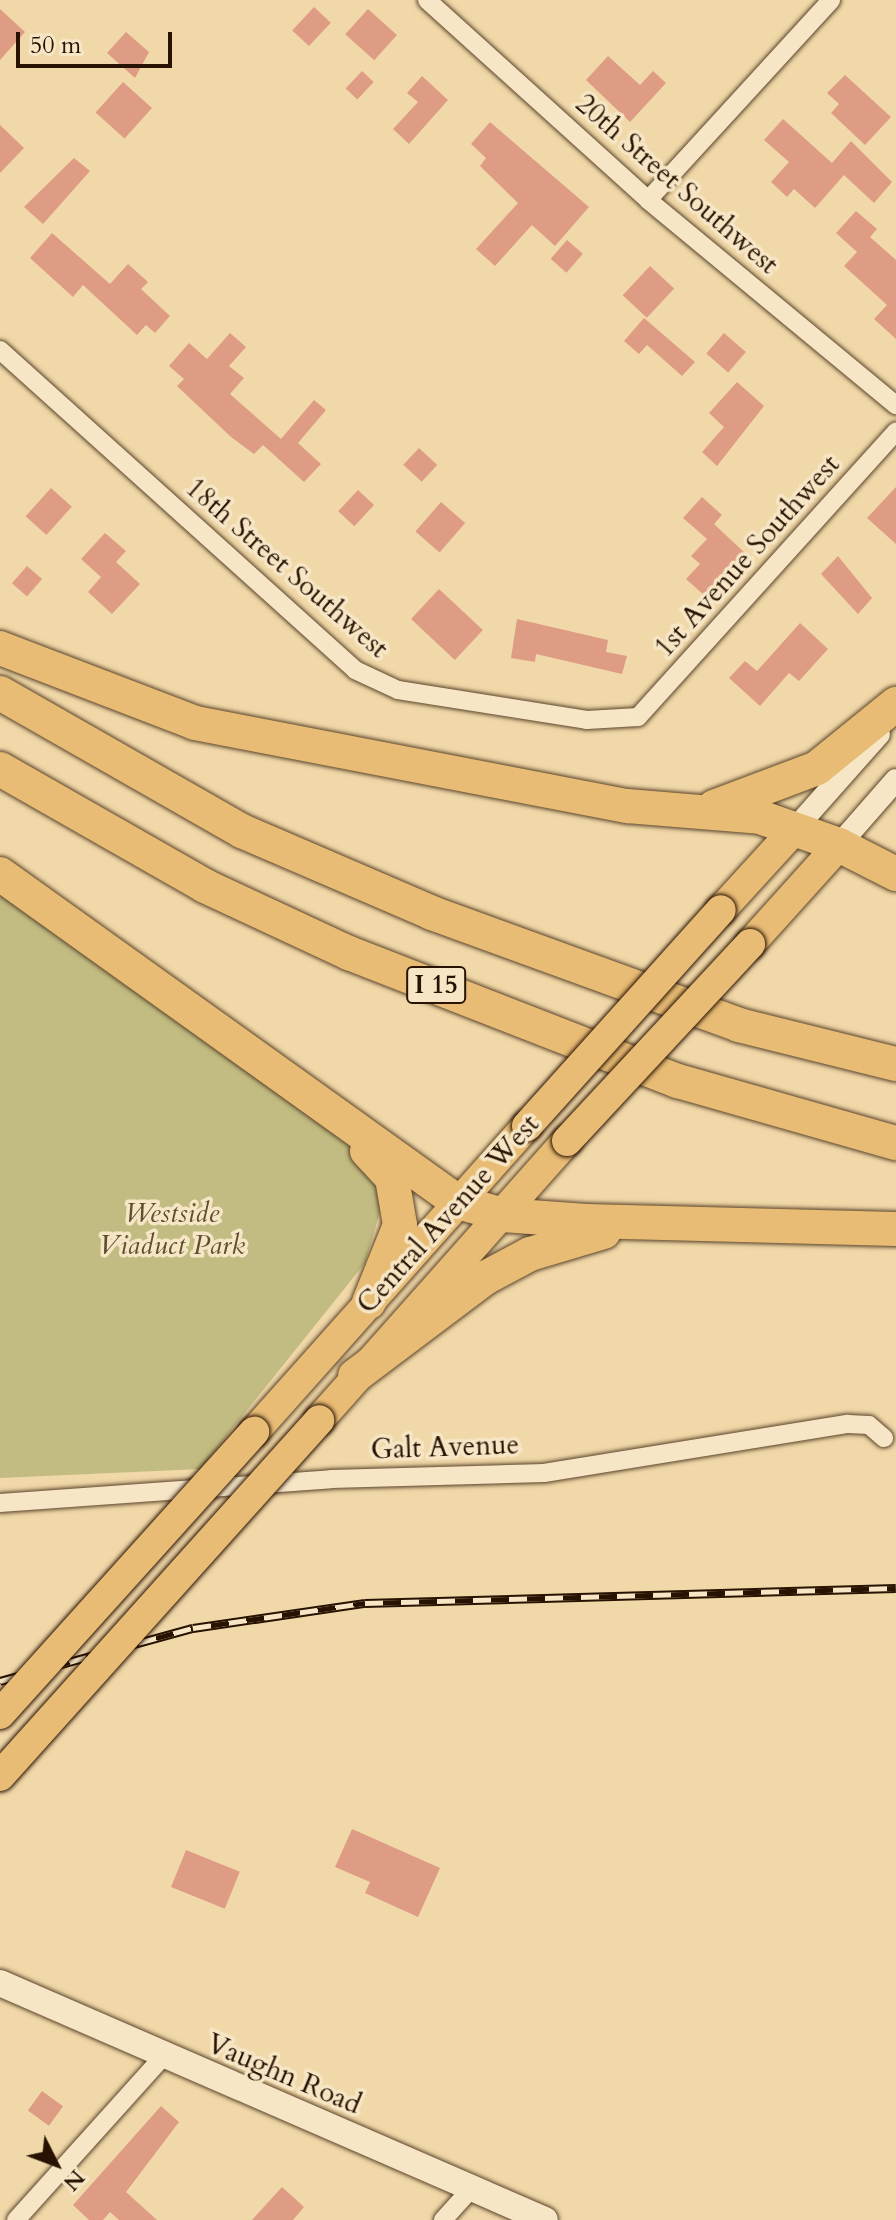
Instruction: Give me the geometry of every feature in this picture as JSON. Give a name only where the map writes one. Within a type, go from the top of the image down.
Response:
[{"type":"highway","points":[[0,648],[195,723],[627,806],[760,817],[839,845],[896,874]]},
{"type":"highway","name":"I 15","points":[[0,693],[242,831],[432,913],[739,1025],[896,1064]]},
{"type":"highway","points":[[697,812],[799,778],[896,704]]},
{"type":"highway","name":"I 15","points":[[0,769],[205,886],[349,953],[678,1081],[896,1143]]},
{"type":"highway","name":"Central Avenue West","points":[[0,1714],[794,830]]},
{"type":"highway","name":"Central Avenue West","points":[[0,1776],[355,1376],[839,845]]},
{"type":"highway","points":[[0,874],[458,1202],[503,1215],[896,1229]]},
{"type":"highway","points":[[334,1115],[392,1178],[400,1225],[369,1302]]},
{"type":"highway","points":[[355,1376],[485,1278],[530,1254],[588,1233],[705,1222]]},
{"type":"highway","points":[[0,1723],[22,1690]]},
{"type":"main road","name":"Vaughn Road","points":[[0,1983],[163,2057],[545,2220]]},
{"type":"street","name":"20th Street Southwest","points":[[427,0],[648,200],[896,405]]},
{"type":"street","points":[[648,200],[831,0]]},
{"type":"street","name":"18th Street Southwest","points":[[0,350],[376,683],[587,720],[638,717]]},
{"type":"street","name":"1st Avenue Southwest","points":[[638,717],[896,431]]},
{"type":"street","name":"Central Avenue West","points":[[794,830],[896,715]]},
{"type":"street","name":"Central Avenue West","points":[[839,845],[896,780]]},
{"type":"street","name":"Galt Avenue","points":[[0,1503],[331,1479],[544,1473],[848,1424],[869,1425],[884,1438]]},
{"type":"street","points":[[16,2220],[163,2057]]},
{"type":"street","points":[[443,2220],[471,2189]]},
{"type":"green space","name":"Westside Viaduct Park","points":[[0,890],[361,1154],[383,1202],[365,1263],[200,1469],[0,1478]]},
{"type":"building","points":[[314,7],[331,23],[309,46],[292,30]]},
{"type":"building","points":[[0,9],[25,32],[0,60]]},
{"type":"building","points":[[368,9],[397,35],[374,60],[345,34]]},
{"type":"building","points":[[126,32],[149,52],[135,78],[107,53]]},
{"type":"building","points":[[608,56],[640,85],[653,71],[666,83],[630,122],[586,80]]},
{"type":"building","points":[[362,71],[374,82],[357,99],[346,89]]},
{"type":"building","points":[[845,75],[891,117],[865,145],[831,113],[839,104],[827,93]]},
{"type":"building","points":[[422,76],[448,100],[409,144],[393,129],[418,102],[407,93]]},
{"type":"building","points":[[123,82],[152,108],[125,139],[96,112]]},
{"type":"building","points":[[783,119],[832,163],[851,141],[892,182],[874,203],[844,175],[815,208],[794,189],[787,197],[771,182],[789,162],[764,140]]},
{"type":"building","points":[[490,122],[589,207],[555,246],[532,225],[495,266],[476,249],[518,203],[480,166],[486,158],[471,144]]},
{"type":"building","points":[[0,125],[24,148],[0,173]]},
{"type":"building","points":[[74,158],[90,171],[43,224],[24,207]]},
{"type":"building","points":[[856,211],[877,229],[870,237],[896,260],[896,339],[874,319],[887,305],[844,266],[857,252],[836,233]]},
{"type":"building","points":[[52,233],[110,284],[128,264],[148,282],[141,289],[170,316],[155,333],[146,325],[137,335],[83,285],[73,297],[30,258]]},
{"type":"building","points":[[567,240],[583,254],[566,273],[551,259]]},
{"type":"building","points":[[650,266],[674,289],[647,318],[623,295]]},
{"type":"building","points":[[644,318],[695,362],[682,376],[647,345],[639,354],[624,341]]},
{"type":"building","points":[[230,333],[246,347],[229,366],[244,378],[230,394],[281,439],[314,400],[326,410],[298,443],[321,464],[304,482],[263,445],[254,454],[231,437],[177,386],[184,379],[169,366],[189,343],[207,359]]},
{"type":"building","points":[[724,333],[746,352],[728,372],[706,353]]},
{"type":"building","points":[[737,382],[764,406],[717,466],[702,452],[724,427],[709,413]]},
{"type":"building","points":[[419,448],[437,465],[422,482],[403,465]]},
{"type":"building","points":[[896,487],[896,544],[867,518]]},
{"type":"building","points":[[51,488],[72,507],[46,535],[26,516]]},
{"type":"building","points":[[358,490],[374,505],[354,526],[338,511]]},
{"type":"building","points":[[702,497],[722,515],[714,524],[745,553],[705,596],[686,579],[700,564],[691,556],[707,539],[683,518]]},
{"type":"building","points":[[441,502],[465,523],[440,552],[415,531]]},
{"type":"building","points":[[105,533],[126,551],[116,562],[140,584],[112,614],[88,592],[101,577],[81,559]]},
{"type":"building","points":[[838,556],[872,598],[858,614],[821,574]]},
{"type":"building","points":[[27,566],[42,579],[27,596],[12,583]]},
{"type":"building","points":[[439,589],[483,630],[455,660],[411,619]]},
{"type":"building","points":[[517,619],[608,640],[606,652],[627,656],[622,674],[536,654],[535,662],[511,658]]},
{"type":"building","points":[[800,623],[828,649],[799,681],[789,673],[760,706],[729,678],[745,661],[757,671]]},
{"type":"building","points":[[352,1829],[440,1868],[418,1917],[365,1893],[370,1882],[335,1867]]},
{"type":"building","points":[[186,1850],[240,1872],[225,1909],[171,1887]]},
{"type":"building","points":[[42,2091],[63,2106],[49,2126],[28,2110]]},
{"type":"building","points":[[161,2106],[179,2122],[126,2192],[157,2220],[119,2220],[110,2212],[103,2220],[89,2220],[73,2205]]},
{"type":"building","points":[[282,2187],[304,2207],[293,2220],[252,2220]]},
{"type":"railway","points":[[0,1681],[193,1628],[365,1603],[896,1588]]}]
